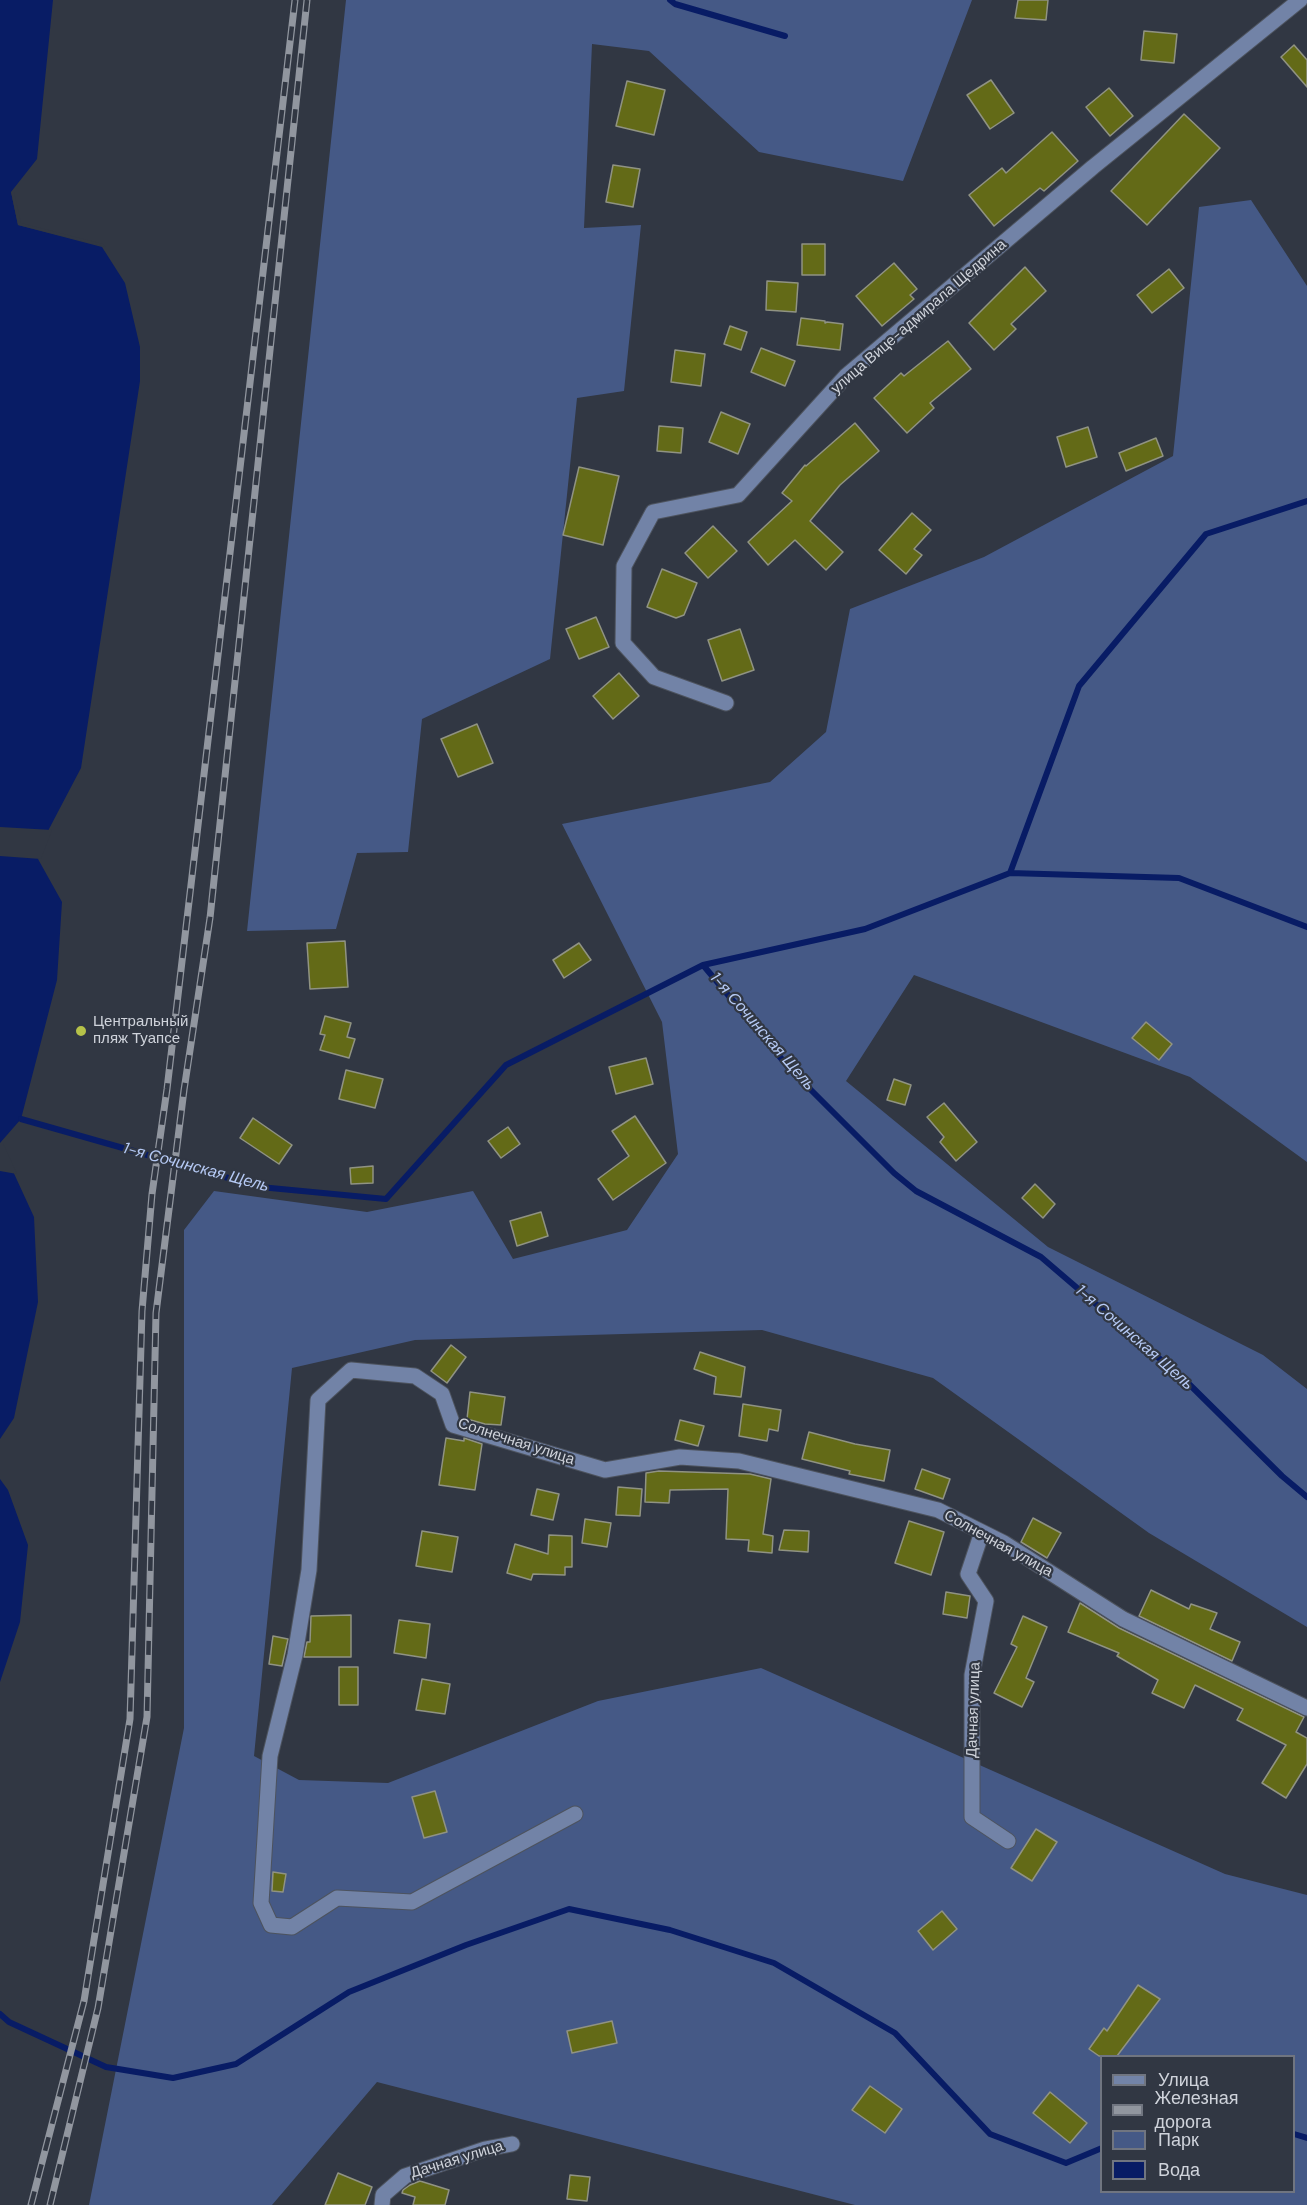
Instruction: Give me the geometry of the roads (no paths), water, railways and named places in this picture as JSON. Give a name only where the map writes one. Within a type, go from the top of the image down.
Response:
[{"type":"street","name":"улица Вице-адмирала Щедрина","points":[[726,703],[654,677],[622,643],[624,566],[653,512],[738,495],[846,376],[1093,167],[1300,0]]},
{"type":"street","name":"Солнечная улица","points":[[576,1814],[411,1902],[337,1898],[292,1927],[271,1925],[261,1903],[270,1756],[295,1655],[309,1570],[318,1400],[351,1370],[415,1376],[442,1394],[453,1425],[605,1470],[680,1457],[739,1461],[938,1510],[1004,1543],[1124,1619],[1307,1708]]},
{"type":"street","name":"Дачная улица","points":[[982,1532],[968,1574],[986,1601],[972,1675],[972,1817],[1008,1841]]},
{"type":"street","name":"Дачная улица","points":[[382,2205],[383,2195],[405,2176],[485,2149],[512,2144]]},
{"type":"water","points":[[0,0],[53,0],[37,159],[11,192],[18,225],[102,247],[125,283],[140,347],[140,381],[81,768],[49,829],[38,859],[62,902],[57,980],[21,1119],[0,1143]]},
{"type":"water","points":[[0,1143],[34,1217],[38,1302],[14,1418],[0,1439]]},
{"type":"water","points":[[0,1479],[8,1490],[28,1545],[20,1622],[0,1682]]},
{"type":"waterway","points":[[670,0],[675,4],[785,36]]},
{"type":"waterway","points":[[703,965],[865,929],[1010,873],[1079,686],[1206,534],[1307,501]]},
{"type":"waterway","points":[[1010,873],[1179,878],[1307,927]]},
{"type":"waterway","name":"1-я Сочинская Щель","points":[[21,1119],[260,1187],[386,1199],[506,1065],[703,965],[790,1069],[894,1173],[916,1191],[1041,1257],[1188,1383],[1282,1476],[1307,1497]]},
{"type":"waterway","points":[[0,2014],[9,2022],[106,2067],[173,2078],[236,2064],[349,1992],[466,1945],[569,1909],[670,1930],[774,1963],[895,2033],[990,2134],[1066,2163],[1100,2149]]},
{"type":"waterway","points":[[1295,2134],[1307,2138]]},
{"type":"railway","points":[[31,2205],[84,2001],[130,1719],[142,1311],[152,1194],[167,1089],[295,0]]},
{"type":"railway","points":[[50,2205],[98,2008],[147,1717],[156,1313],[184,1090],[210,918],[307,0]]},
{"type":"place","name":"Центральный пляж Туапсе","points":[[81,1031]]}]
